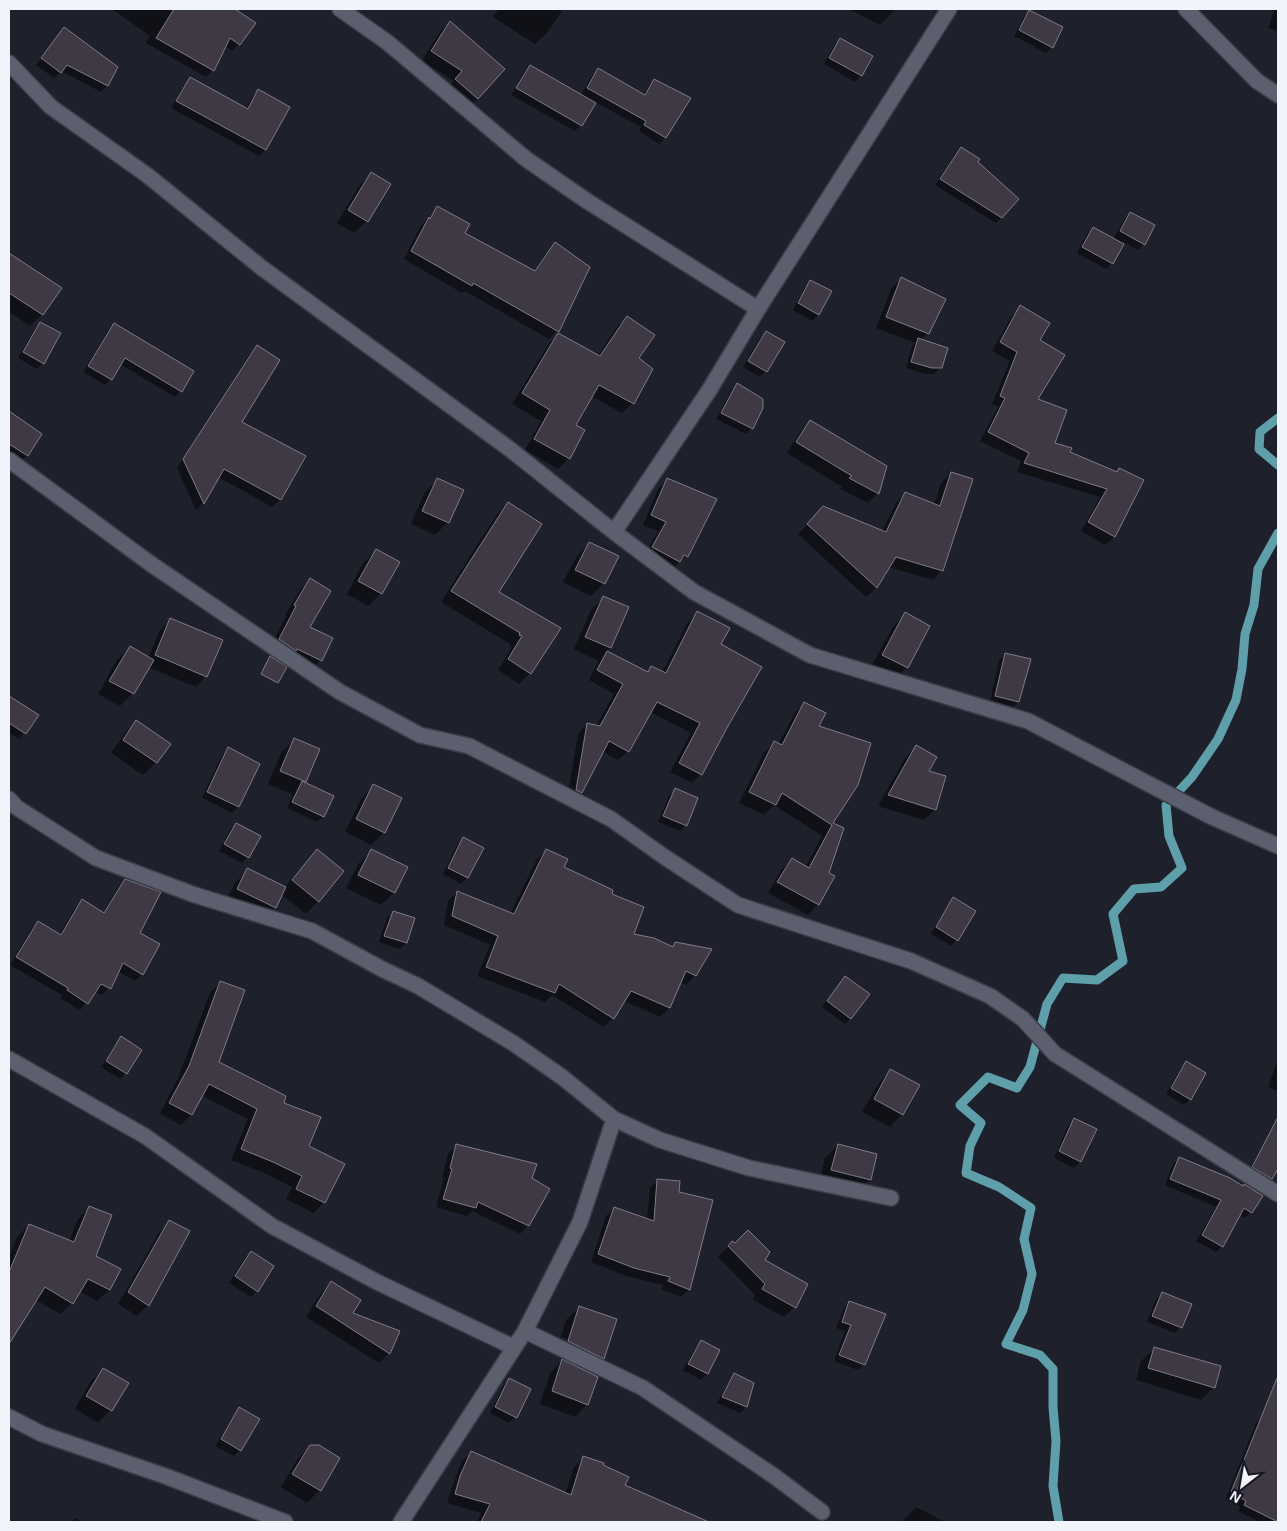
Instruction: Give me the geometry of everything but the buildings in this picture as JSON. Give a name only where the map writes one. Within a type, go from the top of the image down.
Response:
[{"type":"street","points":[[340,9],[387,42],[526,160],[587,201],[758,309]]},
{"type":"street","points":[[614,532],[710,389],[758,309],[949,9]]},
{"type":"street","points":[[1186,9],[1257,81],[1278,94]]},
{"type":"street","points":[[9,63],[51,107],[146,175],[262,268],[511,450],[614,532],[694,592],[810,655],[1028,721],[1212,816],[1278,846]]},
{"type":"street","points":[[9,460],[151,564],[340,692],[420,735],[469,746],[611,819],[738,905],[911,961],[990,996],[1023,1019],[1055,1054],[1278,1194]]},
{"type":"street","points":[[9,799],[16,807],[96,858],[195,895],[312,931],[418,986],[513,1043],[562,1077],[614,1119],[660,1140],[749,1168],[892,1198]]},
{"type":"street","points":[[9,1059],[146,1136],[272,1226],[377,1282],[513,1347]]},
{"type":"street","points":[[400,1522],[525,1331],[580,1222],[614,1119]]},
{"type":"street","points":[[525,1331],[643,1388],[774,1476],[822,1512]]},
{"type":"street","points":[[9,1417],[42,1434],[165,1476],[286,1522]]},
{"type":"waterway","points":[[1278,418],[1260,432],[1259,449],[1278,465]]},
{"type":"waterway","points":[[1059,1522],[1053,1486],[1056,1441],[1053,1407],[1053,1369],[1040,1355],[1006,1344],[1023,1310],[1032,1274],[1024,1239],[1031,1208],[999,1187],[966,1173],[970,1146],[981,1123],[960,1105],[988,1077],[1017,1088],[1030,1067],[1047,1004],[1063,978],[1097,980],[1123,961],[1113,914],[1134,889],[1161,887],[1182,868],[1169,836],[1166,805],[1192,777],[1218,739],[1236,700],[1242,669],[1245,634],[1254,605],[1258,569],[1278,533]]}]
